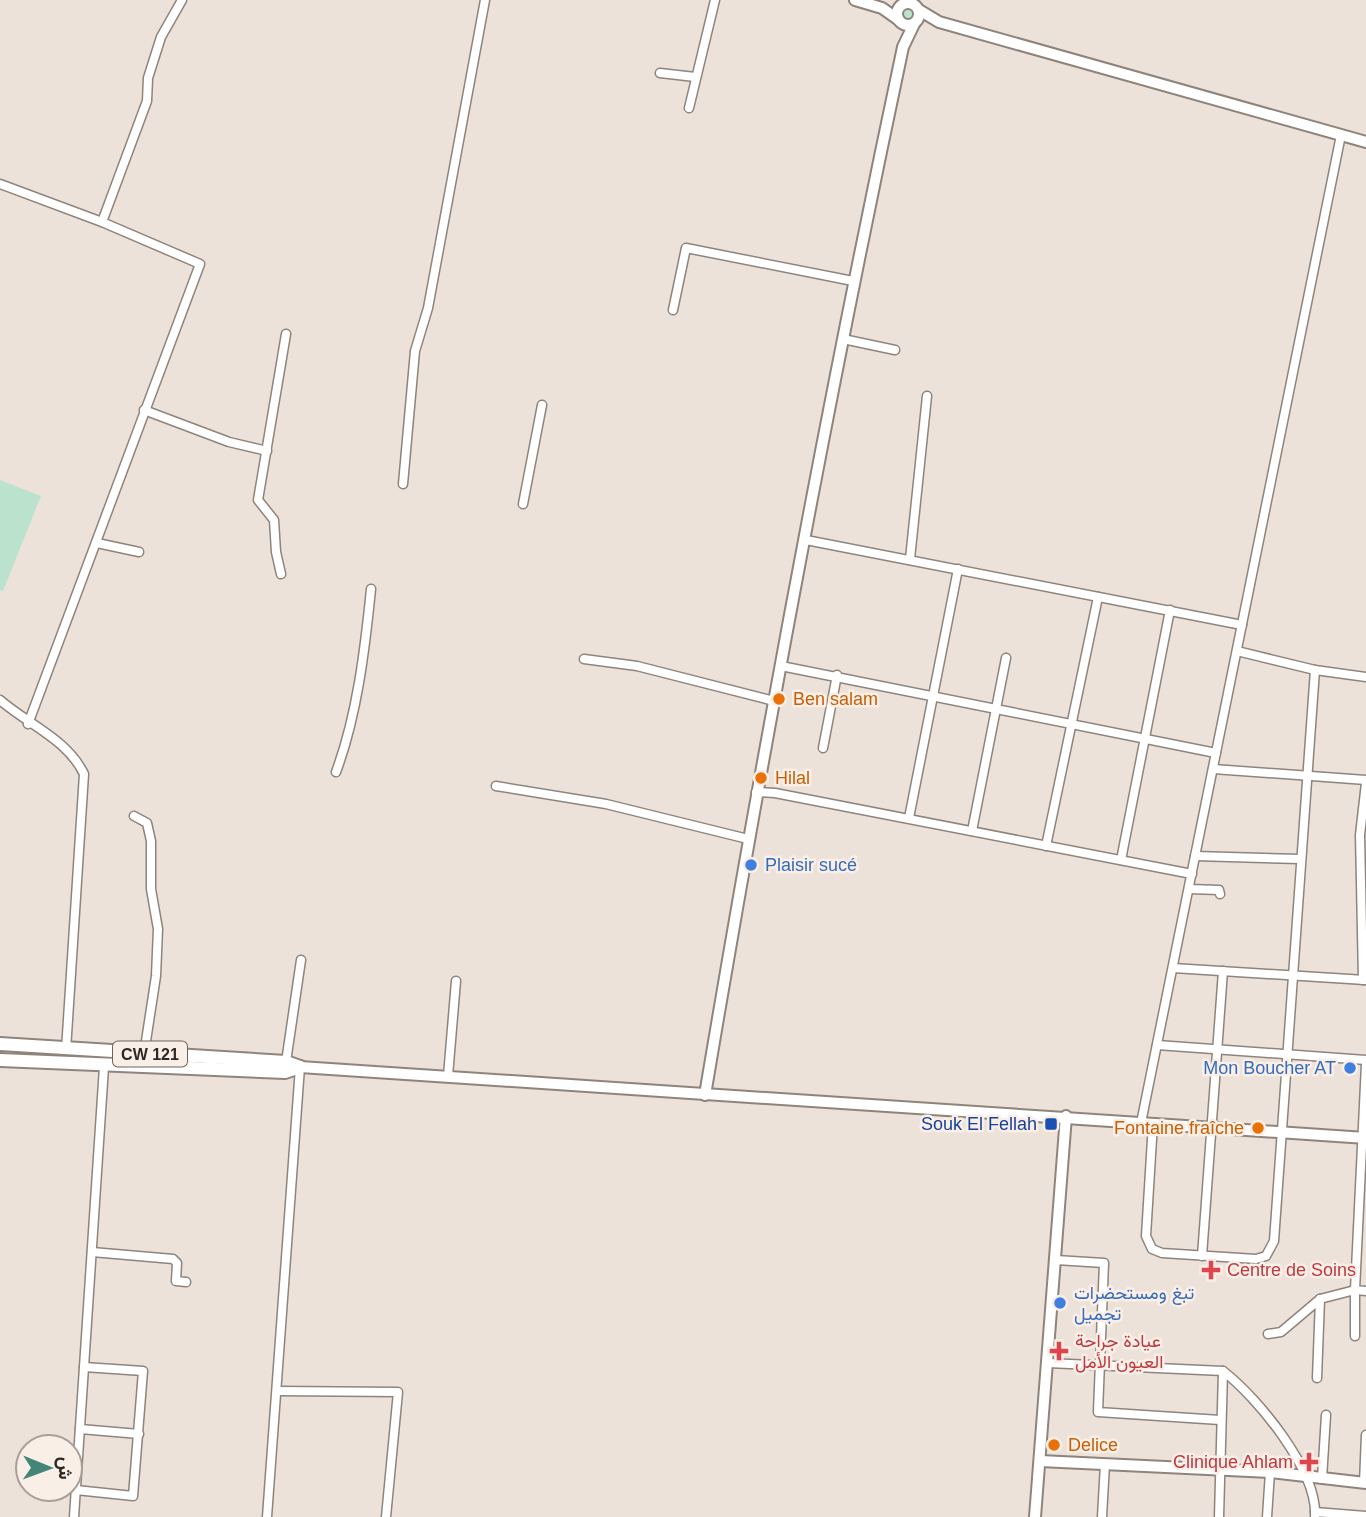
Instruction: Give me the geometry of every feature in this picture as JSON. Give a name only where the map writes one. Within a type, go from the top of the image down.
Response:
[{"type":"highway","name":"CW 121","points":[[0,1044],[286,1062],[300,1067]]},
{"type":"highway","points":[[0,1060],[104,1067],[285,1072],[300,1067]]},
{"type":"main road","points":[[855,0],[877,6],[899,21],[914,24],[939,22],[1366,142]]},
{"type":"main road","points":[[903,3],[897,10],[903,47]]},
{"type":"main road","points":[[877,6],[912,3],[939,22]]},
{"type":"main road","points":[[705,1095],[756,792],[806,540],[853,281],[903,47],[919,6]]},
{"type":"main road","name":"CW 121","points":[[300,1067],[1066,1116],[1364,1138]]},
{"type":"main road","points":[[1035,1517],[1066,1116]]},
{"type":"main road","points":[[1040,1461],[1270,1472],[1365,1483]]},
{"type":"street","points":[[103,222],[147,101],[148,78],[162,37],[183,0]]},
{"type":"street","points":[[403,484],[415,351],[428,308],[485,0]]},
{"type":"street","points":[[689,108],[715,0]]},
{"type":"street","points":[[660,72],[695,78]]},
{"type":"street","points":[[1315,670],[1274,1241],[1270,1252],[1256,1259],[1156,1252],[1147,1241],[1147,1123],[1157,1045],[1341,135]]},
{"type":"street","points":[[0,184],[103,222],[200,264],[28,724]]},
{"type":"street","points":[[673,310],[686,248],[853,281]]},
{"type":"street","points":[[281,574],[276,552],[274,520],[258,500],[286,334]]},
{"type":"street","points":[[843,339],[895,350]]},
{"type":"street","points":[[910,559],[927,396]]},
{"type":"street","points":[[523,504],[542,405]]},
{"type":"street","points":[[144,410],[229,442],[267,451]]},
{"type":"street","points":[[806,540],[1242,625]]},
{"type":"street","points":[[97,543],[139,552]]},
{"type":"street","points":[[909,818],[958,569]]},
{"type":"street","points":[[336,772],[343,752],[356,684],[370,589]]},
{"type":"street","points":[[1046,846],[1098,597]]},
{"type":"street","points":[[1121,860],[1170,610]]},
{"type":"street","points":[[1237,651],[1315,670],[1366,677]]},
{"type":"street","points":[[972,831],[1006,658]]},
{"type":"street","points":[[584,659],[637,666],[774,701]]},
{"type":"street","points":[[781,666],[837,675],[1216,753]]},
{"type":"street","points":[[823,748],[837,675]]},
{"type":"street","points":[[0,701],[28,724],[59,741],[77,760],[84,774],[66,1049]]},
{"type":"street","points":[[1173,968],[1364,980],[1360,835],[1366,782],[1213,769]]},
{"type":"street","points":[[496,786],[606,804],[748,839]]},
{"type":"street","points":[[756,792],[775,793],[909,818],[1192,874]]},
{"type":"street","points":[[134,816],[147,823],[151,841],[151,888],[158,929],[156,976],[144,1054]]},
{"type":"street","points":[[1195,856],[1300,859]]},
{"type":"street","points":[[1189,889],[1219,890],[1220,894]]},
{"type":"street","points":[[286,1062],[301,960]]},
{"type":"street","points":[[1202,1256],[1223,971]]},
{"type":"street","points":[[448,1076],[456,981]]},
{"type":"street","points":[[1157,1045],[1366,1061],[1364,1138],[1356,1217],[1355,1336]]},
{"type":"street","points":[[80,1433],[104,1067]]},
{"type":"street","points":[[267,1517],[300,1067]]},
{"type":"street","points":[[1356,1217],[1366,1217]]},
{"type":"street","points":[[92,1252],[173,1259],[177,1263],[176,1281],[186,1282]]},
{"type":"street","points":[[1056,1260],[1104,1263],[1098,1412],[1220,1420]]},
{"type":"street","points":[[1268,1334],[1281,1332],[1320,1299],[1354,1290],[1366,1291]]},
{"type":"street","points":[[1317,1378],[1320,1299]]},
{"type":"street","points":[[1048,1363],[1223,1371],[1238,1383],[1294,1451],[1315,1514],[1366,1516]]},
{"type":"street","points":[[84,1367],[143,1371],[133,1496],[84,1491]]},
{"type":"street","points":[[1219,1517],[1223,1371]]},
{"type":"street","points":[[277,1391],[398,1392],[386,1517]]},
{"type":"street","points":[[1322,1479],[1326,1415]]},
{"type":"street","points":[[80,1429],[139,1434]]},
{"type":"street","points":[[1365,1483],[1366,1435]]},
{"type":"street","points":[[1102,1517],[1105,1464]]},
{"type":"street","points":[[1267,1517],[1270,1472]]},
{"type":"green space","points":[[906,6],[912,6],[917,14],[915,20],[906,22],[901,17],[901,11]]},
{"type":"green space","points":[[0,480],[41,496],[3,591],[0,590]]},
{"type":"place","name":"Ben salam","points":[[779,699]]},
{"type":"place","name":"Hilal","points":[[761,778]]},
{"type":"place","name":"Plaisir sucé","points":[[751,865]]},
{"type":"place","name":"Mon Boucher AT","points":[[1350,1068]]},
{"type":"place","name":"Souk El Fellah","points":[[1051,1124]]},
{"type":"place","name":"Fontaine fraîche","points":[[1258,1128]]},
{"type":"place","name":"Centre de Soins","points":[[1211,1270]]},
{"type":"place","name":"تبغ ومستحضرات تجميل","points":[[1060,1303]]},
{"type":"place","name":"عيادة جراحة العيون الأمل","points":[[1059,1351]]},
{"type":"place","name":"Delice","points":[[1054,1445]]},
{"type":"place","name":"Clinique Ahlam","points":[[1309,1462]]}]
